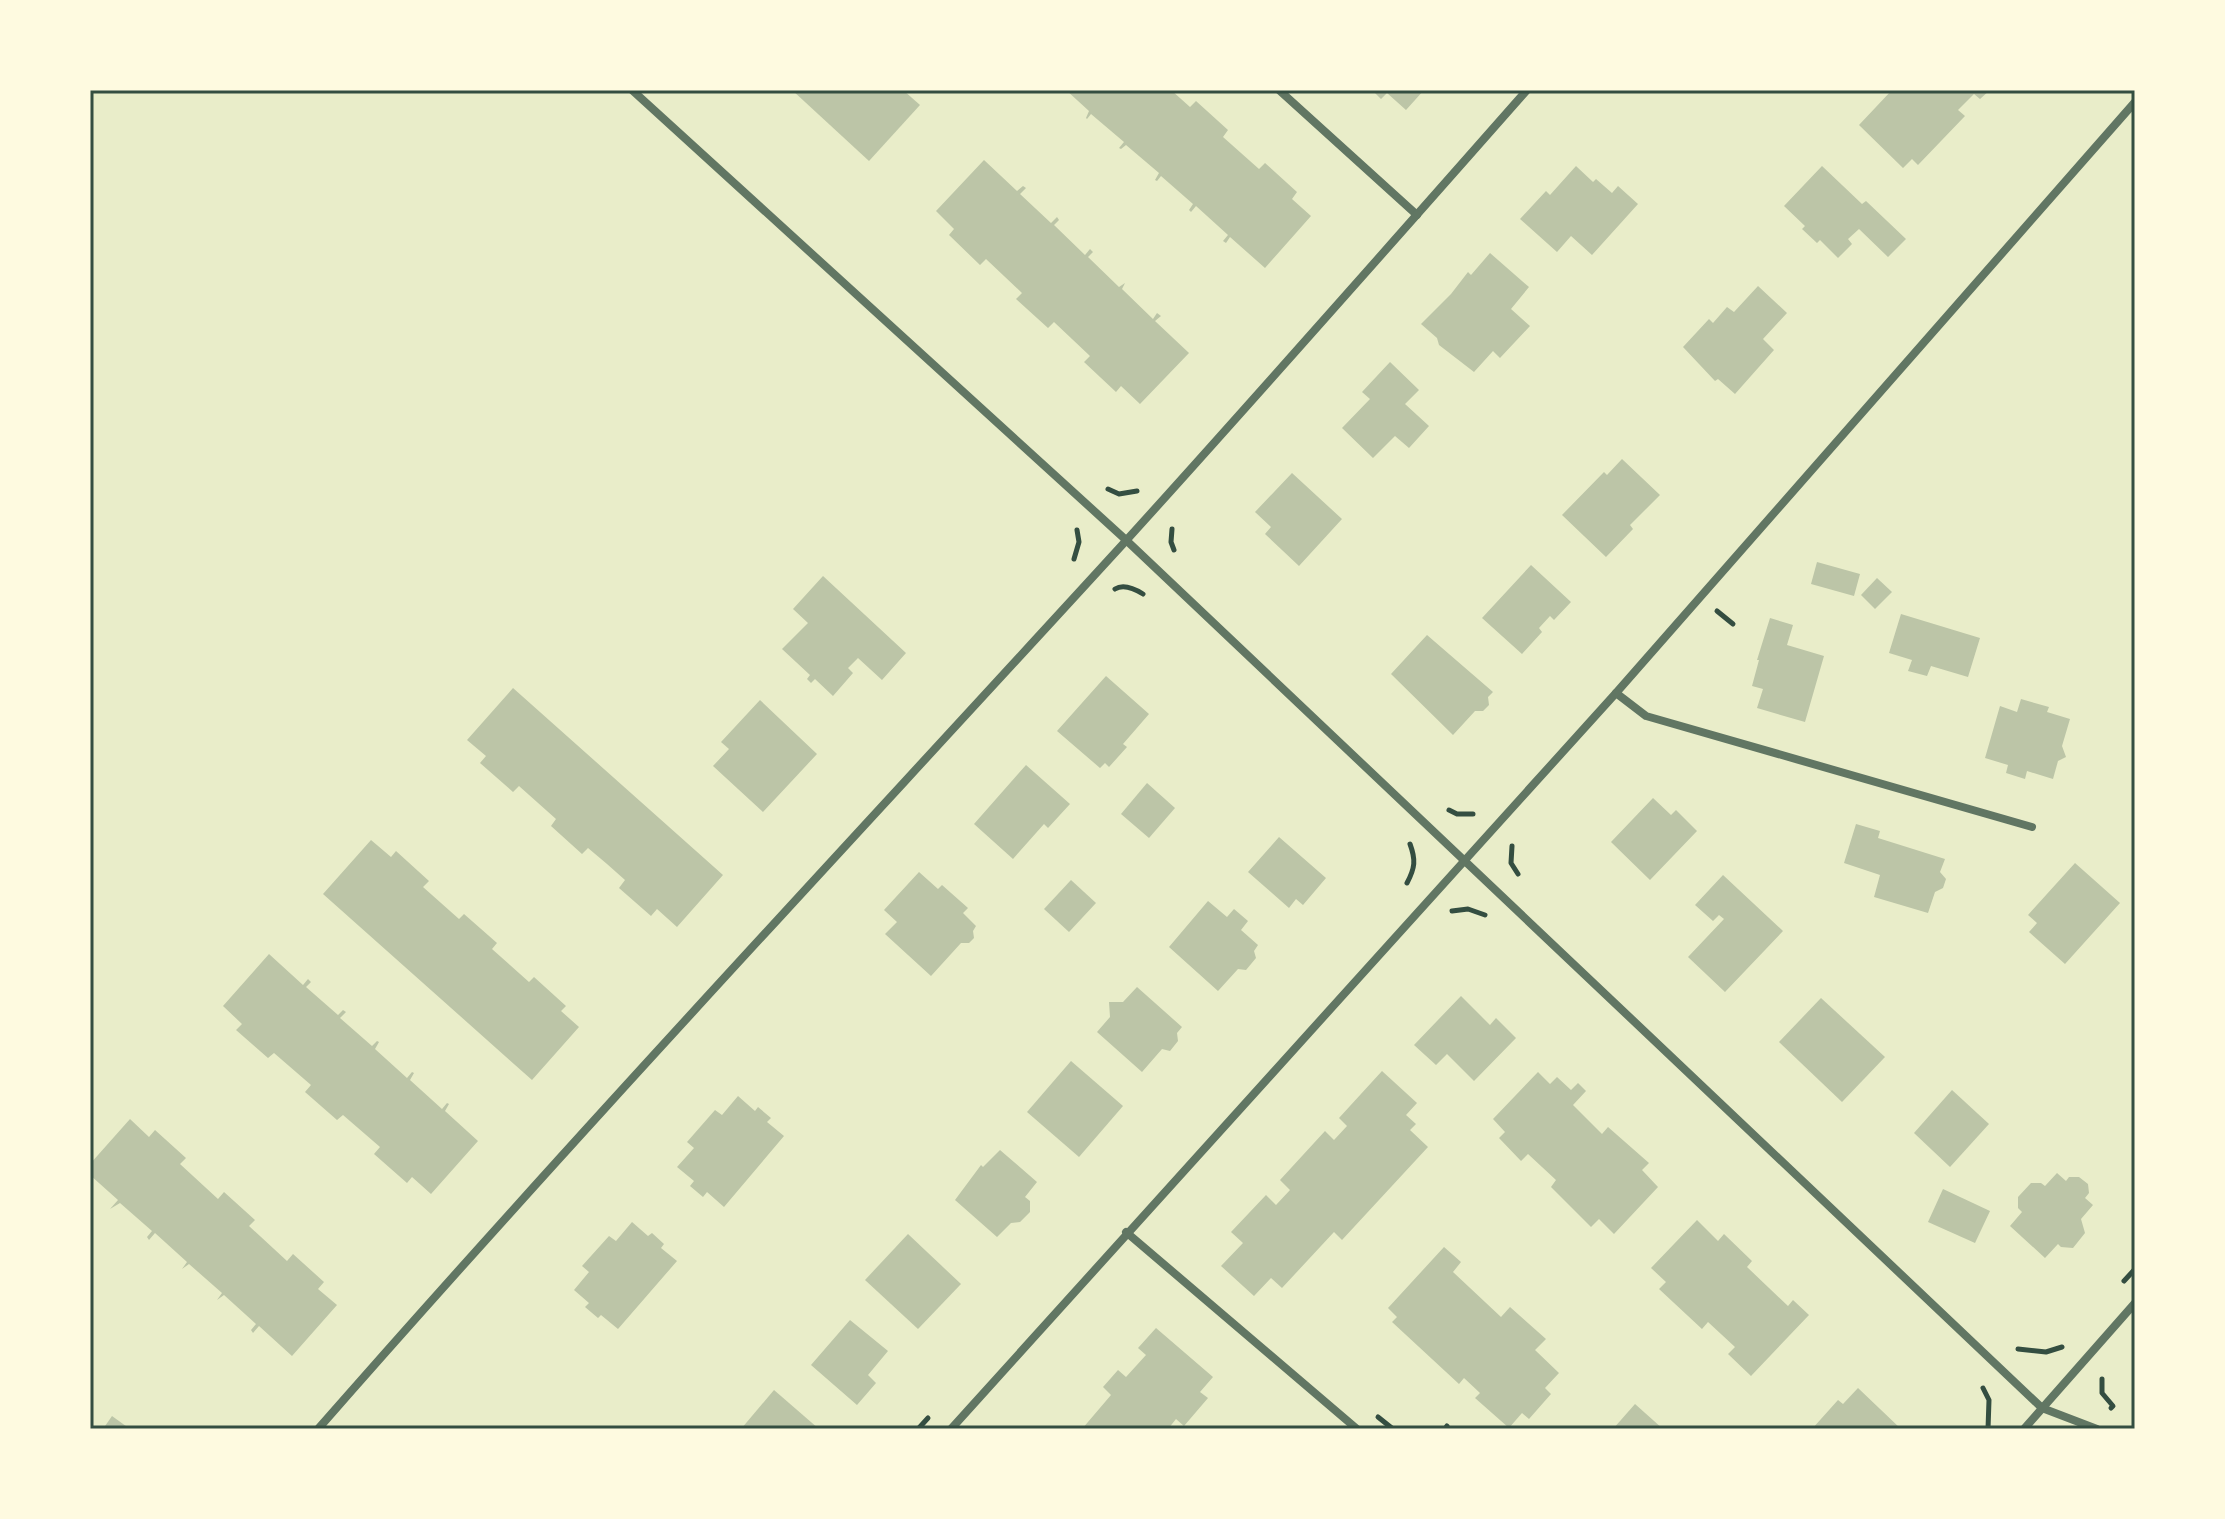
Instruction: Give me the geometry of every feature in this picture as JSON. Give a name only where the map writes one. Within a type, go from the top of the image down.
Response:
[{"type":"street","points":[[632,90],[1126,540],[2042,1408],[2094,1428]]},
{"type":"street","points":[[1279,90],[1417,215]]},
{"type":"street","points":[[318,1429],[670,1036],[1126,540],[1527,90]]},
{"type":"street","points":[[951,1429],[1616,693],[2135,102]]},
{"type":"street","points":[[1616,693],[1646,716],[2032,827]]},
{"type":"street","points":[[1126,1232],[1357,1429]]},
{"type":"street","points":[[2024,1429],[2135,1303]]},
{"type":"path","points":[[1174,520],[1171,542],[1175,552]]},
{"type":"path","points":[[1110,593],[1119,587],[1130,588],[1142,592],[1153,602]]},
{"type":"path","points":[[1706,622],[1717,610],[1733,624]]},
{"type":"path","points":[[1401,836],[1411,845],[1415,855],[1415,867],[1403,889]]},
{"type":"path","points":[[1518,836],[1510,849],[1511,863],[1522,880]]},
{"type":"path","points":[[2115,1291],[2135,1269]]},
{"type":"path","points":[[2010,1343],[2017,1348],[2046,1352],[2065,1346]]},
{"type":"path","points":[[1988,1429],[1989,1400],[1982,1386],[2017,1348]]},
{"type":"path","points":[[2094,1428],[2113,1406],[2102,1393],[2102,1380],[2110,1367]]},
{"type":"path","points":[[918,1429],[929,1417]]},
{"type":"building","points":[[792,90],[903,90],[920,105],[869,161]]},
{"type":"building","points":[[1066,90],[1171,90],[1190,107],[1196,101],[1228,130],[1223,137],[1259,169],[1265,163],[1297,192],[1292,199],[1311,216],[1265,268],[1230,237],[1226,243],[1223,241],[1228,235],[1196,206],[1191,212],[1189,210],[1193,204],[1161,176],[1155,180],[1159,173],[1126,145],[1119,148],[1124,142],[1091,114],[1087,119],[1089,111]]},
{"type":"building","points":[[1372,90],[1424,90],[1406,110],[1387,93],[1381,99]]},
{"type":"building","points":[[1892,90],[1990,90],[1980,99],[1974,94],[1958,110],[1965,116],[1918,165],[1912,159],[1903,168],[1859,125]]},
{"type":"building","points":[[984,160],[1017,191],[1023,186],[1026,188],[1020,194],[1051,223],[1057,217],[1059,220],[1054,225],[1085,255],[1090,249],[1093,252],[1088,257],[1119,287],[1125,283],[1122,289],[1153,319],[1157,313],[1161,316],[1155,321],[1189,353],[1140,404],[1121,386],[1116,392],[1084,362],[1090,356],[1054,322],[1048,328],[1016,299],[1022,293],[986,259],[980,265],[949,235],[954,229],[936,211]]},
{"type":"building","points":[[1576,166],[1593,182],[1596,179],[1612,193],[1618,186],[1638,204],[1592,255],[1571,236],[1557,252],[1520,219],[1546,191],[1550,195]]},
{"type":"building","points":[[1822,166],[1862,204],[1866,201],[1906,239],[1888,257],[1859,229],[1848,239],[1852,244],[1838,258],[1820,240],[1817,243],[1802,229],[1805,226],[1784,206]]},
{"type":"building","points":[[1490,253],[1529,287],[1511,309],[1530,326],[1500,358],[1493,351],[1474,372],[1439,345],[1437,338],[1421,324],[1468,272],[1471,275]]},
{"type":"building","points":[[1758,286],[1787,313],[1763,339],[1774,350],[1735,394],[1718,379],[1715,381],[1683,347],[1709,319],[1713,323],[1727,307],[1734,312]]},
{"type":"building","points":[[1390,362],[1419,390],[1405,404],[1429,426],[1409,448],[1395,436],[1373,458],[1342,428],[1370,399],[1362,392]]},
{"type":"building","points":[[1622,459],[1660,495],[1630,525],[1633,529],[1606,557],[1562,515],[1604,472],[1607,475]]},
{"type":"building","points":[[1292,473],[1342,519],[1299,566],[1265,534],[1271,527],[1255,512]]},
{"type":"building","points":[[1817,562],[1860,574],[1854,596],[1811,584]]},
{"type":"building","points":[[1531,565],[1571,602],[1554,620],[1550,616],[1539,628],[1542,632],[1522,654],[1482,618]]},
{"type":"building","points":[[823,576],[906,653],[882,680],[858,658],[848,668],[853,673],[833,696],[815,679],[811,683],[807,679],[810,675],[782,649],[808,623],[793,609]]},
{"type":"building","points":[[1877,578],[1892,592],[1875,609],[1861,595]]},
{"type":"building","points":[[1901,614],[1980,638],[1968,677],[1931,666],[1927,676],[1908,671],[1912,660],[1889,653]]},
{"type":"building","points":[[1770,618],[1793,625],[1787,645],[1824,656],[1805,722],[1757,708],[1763,689],[1752,686]]},
{"type":"building","points":[[1427,635],[1493,692],[1488,697],[1489,705],[1483,711],[1475,711],[1453,735],[1391,674]]},
{"type":"building","points":[[1106,676],[1149,714],[1123,744],[1127,747],[1109,767],[1105,763],[1100,768],[1057,731]]},
{"type":"building","points":[[513,688],[723,875],[677,927],[657,909],[651,916],[619,888],[625,880],[588,848],[582,854],[551,826],[556,819],[519,786],[513,792],[480,763],[486,756],[467,740]]},
{"type":"building","points":[[2021,699],[2049,707],[2047,712],[2070,719],[2062,746],[2066,757],[2058,761],[2053,779],[2027,771],[2025,779],[2006,773],[2008,765],[1985,758],[2000,706],[2017,712]]},
{"type":"building","points":[[760,700],[817,754],[763,812],[713,766],[729,749],[721,742]]},
{"type":"building","points":[[1026,765],[1070,804],[1048,828],[1044,824],[1013,859],[974,824]]},
{"type":"building","points":[[1147,783],[1175,808],[1149,838],[1121,814]]},
{"type":"building","points":[[1653,798],[1671,815],[1676,810],[1697,831],[1650,880],[1611,842]]},
{"type":"building","points":[[1856,824],[1880,831],[1878,838],[1945,859],[1940,872],[1946,879],[1943,888],[1935,892],[1928,913],[1874,897],[1880,875],[1844,863]]},
{"type":"building","points":[[1279,837],[1326,878],[1303,905],[1296,899],[1289,908],[1248,872]]},
{"type":"building","points":[[371,840],[391,857],[396,851],[429,881],[423,887],[459,919],[464,914],[497,943],[492,949],[529,982],[534,977],[566,1006],[561,1011],[579,1027],[532,1080],[323,894]]},
{"type":"building","points":[[2075,863],[2120,903],[2065,964],[2029,932],[2037,923],[2028,915]]},
{"type":"building","points":[[919,872],[938,889],[942,885],[968,908],[963,913],[976,926],[974,938],[969,943],[961,943],[931,976],[885,934],[897,922],[884,910]]},
{"type":"building","points":[[1723,875],[1783,931],[1725,992],[1688,957],[1724,919],[1719,915],[1713,921],[1695,905]]},
{"type":"building","points":[[1071,880],[1096,903],[1069,932],[1044,909]]},
{"type":"building","points":[[1208,901],[1227,917],[1234,909],[1248,921],[1241,930],[1258,945],[1254,951],[1256,958],[1246,970],[1238,969],[1218,991],[1169,947]]},
{"type":"building","points":[[269,954],[303,985],[308,979],[311,982],[306,987],[338,1015],[343,1010],[346,1012],[340,1018],[372,1046],[379,1042],[375,1049],[407,1078],[414,1073],[410,1080],[442,1109],[449,1104],[445,1111],[478,1141],[431,1194],[412,1177],[407,1183],[374,1154],[380,1147],[343,1115],[337,1120],[305,1092],[311,1085],[274,1053],[268,1058],[236,1030],[242,1024],[223,1006]]},
{"type":"building","points":[[1137,987],[1182,1027],[1177,1033],[1178,1041],[1170,1051],[1162,1049],[1142,1072],[1097,1032],[1110,1017],[1109,1002],[1123,1002]]},
{"type":"building","points":[[1461,996],[1490,1025],[1496,1018],[1516,1038],[1474,1081],[1447,1054],[1436,1065],[1414,1045]]},
{"type":"building","points":[[1821,998],[1885,1057],[1842,1102],[1779,1042]]},
{"type":"building","points":[[1071,1061],[1123,1106],[1079,1157],[1027,1112]]},
{"type":"building","points":[[1382,1071],[1417,1103],[1406,1115],[1416,1124],[1410,1130],[1428,1147],[1342,1240],[1334,1232],[1282,1288],[1271,1278],[1254,1296],[1221,1266],[1243,1243],[1231,1232],[1266,1195],[1276,1205],[1290,1190],[1280,1180],[1325,1131],[1334,1140],[1347,1126],[1339,1118]]},
{"type":"building","points":[[1538,1072],[1550,1084],[1557,1077],[1571,1090],[1578,1083],[1586,1091],[1573,1105],[1602,1134],[1608,1127],[1649,1163],[1642,1170],[1658,1187],[1614,1234],[1599,1219],[1591,1227],[1551,1187],[1556,1180],[1528,1154],[1521,1161],[1499,1138],[1505,1132],[1493,1119]]},
{"type":"building","points":[[1952,1090],[1989,1124],[1950,1167],[1914,1133]]},
{"type":"building","points":[[738,1096],[755,1111],[758,1107],[771,1118],[767,1122],[784,1136],[724,1207],[707,1192],[703,1197],[690,1186],[694,1181],[677,1167],[694,1148],[687,1142],[715,1110],[722,1115]]},
{"type":"building","points":[[130,1119],[149,1137],[155,1130],[186,1158],[180,1164],[218,1199],[224,1192],[255,1220],[249,1226],[287,1261],[293,1254],[324,1282],[318,1289],[337,1305],[292,1356],[259,1326],[253,1333],[251,1330],[256,1324],[224,1295],[217,1300],[222,1293],[189,1264],[182,1269],[187,1262],[155,1233],[149,1240],[147,1237],[152,1231],[120,1203],[110,1209],[118,1200],[90,1175],[90,1164]]},
{"type":"building","points":[[1000,1150],[1037,1182],[1025,1197],[1030,1201],[1030,1212],[1020,1222],[1011,1223],[997,1237],[955,1200],[981,1165],[983,1167]]},
{"type":"building","points":[[2057,1173],[2066,1181],[2069,1177],[2079,1177],[2088,1184],[2089,1193],[2085,1198],[2093,1205],[2081,1219],[2085,1233],[2073,1248],[2058,1244],[2045,1258],[2010,1226],[2022,1212],[2018,1208],[2018,1197],[2031,1183],[2045,1186]]},
{"type":"building","points":[[1943,1189],[1990,1211],[1975,1243],[1928,1222]]},
{"type":"building","points":[[1697,1220],[1718,1241],[1724,1234],[1752,1261],[1747,1267],[1788,1306],[1793,1300],[1809,1315],[1751,1376],[1728,1354],[1735,1347],[1708,1322],[1702,1329],[1659,1289],[1666,1282],[1651,1268]]},
{"type":"building","points":[[632,1222],[648,1236],[652,1233],[664,1244],[661,1248],[677,1261],[618,1329],[585,1307],[589,1303],[574,1290],[589,1272],[582,1266],[609,1236],[616,1241]]},
{"type":"building","points":[[908,1234],[961,1284],[918,1329],[865,1280]]},
{"type":"building","points":[[1444,1247],[1461,1262],[1453,1272],[1501,1317],[1510,1307],[1546,1339],[1535,1350],[1559,1373],[1545,1388],[1551,1394],[1529,1419],[1522,1413],[1509,1428],[1475,1398],[1480,1393],[1464,1378],[1459,1384],[1392,1322],[1397,1317],[1388,1308]]},
{"type":"building","points":[[850,1320],[888,1351],[868,1375],[876,1383],[857,1405],[811,1365]]},
{"type":"building","points":[[1156,1328],[1213,1377],[1200,1392],[1208,1398],[1184,1426],[1176,1419],[1168,1429],[1082,1429],[1111,1395],[1103,1387],[1118,1370],[1126,1377],[1146,1355],[1138,1348]]},
{"type":"building","points":[[1858,1388],[1901,1429],[1812,1429],[1838,1400],[1843,1404]]},
{"type":"building","points":[[774,1390],[819,1429],[741,1429]]},
{"type":"building","points":[[1635,1404],[1663,1429],[1613,1429]]},
{"type":"building","points":[[112,1416],[130,1429],[103,1429]]}]
